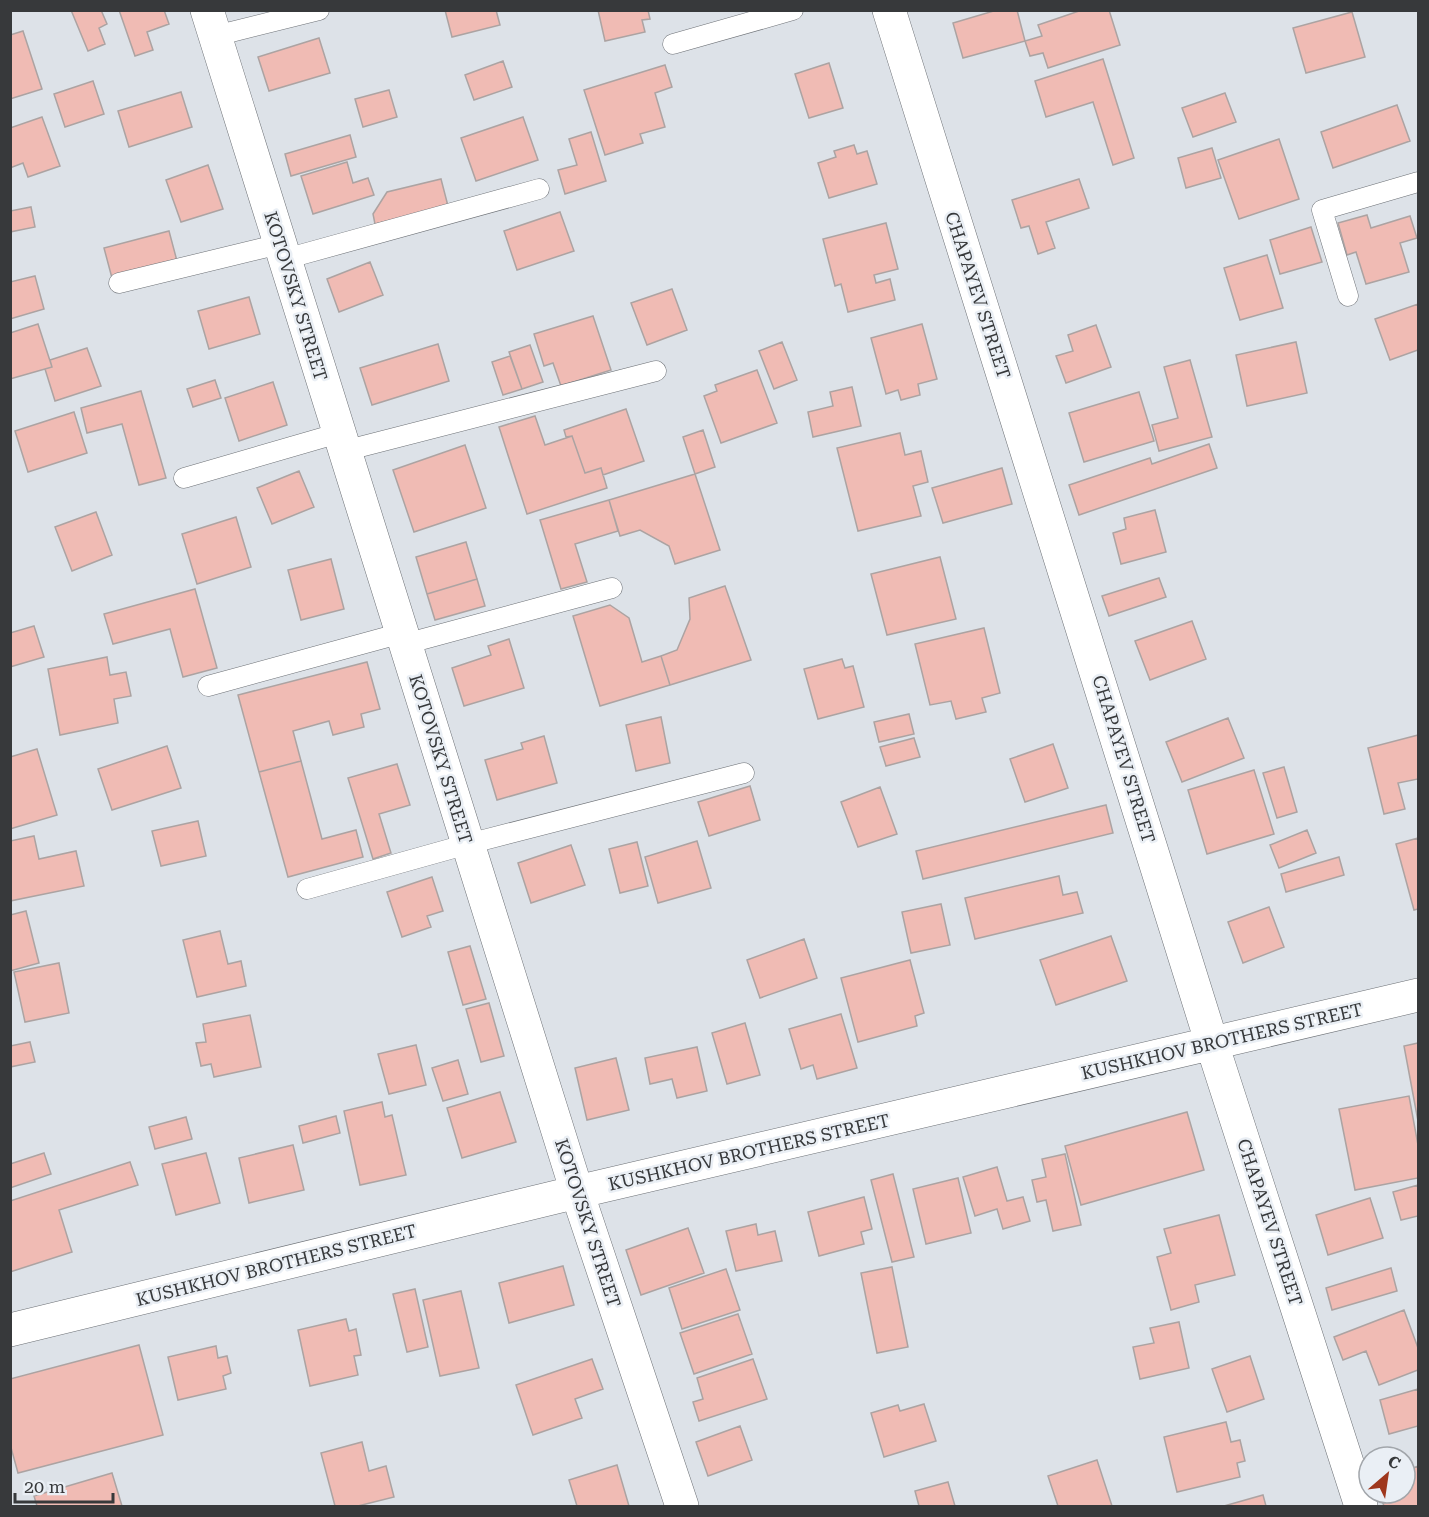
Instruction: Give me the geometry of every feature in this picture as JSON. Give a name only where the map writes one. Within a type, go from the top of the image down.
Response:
[{"type":"street","name":"CHAPAYEV STREET","points":[[889,10],[1212,1044],[1361,1506]]},
{"type":"street","name":"KOTOVSKY STREET","points":[[211,23],[577,1192],[682,1506]]},
{"type":"street","name":"KUSHKHOV BROTHERS STREET","points":[[10,1330],[577,1192],[1419,994]]},
{"type":"lane","points":[[211,23],[319,10]]},
{"type":"lane","points":[[673,44],[793,10]]},
{"type":"lane","points":[[1348,296],[1322,210],[1419,182]]},
{"type":"lane","points":[[119,283],[283,251],[539,189]]},
{"type":"lane","points":[[184,478],[656,371]]},
{"type":"lane","points":[[208,686],[612,588]]},
{"type":"lane","points":[[307,889],[468,844],[744,773]]},
{"type":"building","points":[[71,10],[101,10],[107,24],[99,28],[105,44],[88,51]]},
{"type":"building","points":[[119,10],[164,10],[169,24],[147,32],[153,50],[135,56]]},
{"type":"building","points":[[445,10],[496,10],[500,25],[452,37]]},
{"type":"building","points":[[598,10],[648,10],[650,19],[642,20],[645,32],[605,41]]},
{"type":"building","points":[[997,10],[1017,10],[1025,41],[963,58],[953,23]]},
{"type":"building","points":[[1082,10],[1109,10],[1120,45],[1048,68],[1043,53],[1030,56],[1025,41],[1042,36],[1038,25]]},
{"type":"building","points":[[1352,12],[1365,57],[1306,73],[1293,28]]},
{"type":"building","points":[[23,31],[42,89],[10,99],[10,35]]},
{"type":"building","points":[[319,38],[330,73],[269,91],[258,57]]},
{"type":"building","points":[[1103,59],[1134,158],[1113,165],[1093,102],[1046,117],[1035,81]]},
{"type":"building","points":[[503,61],[512,87],[474,100],[465,75]]},
{"type":"building","points":[[829,63],[843,108],[809,118],[795,74]]},
{"type":"building","points":[[665,65],[672,87],[655,93],[665,127],[640,134],[643,143],[605,155],[584,90]]},
{"type":"building","points":[[93,81],[104,114],[65,127],[54,94]]},
{"type":"building","points":[[389,90],[397,117],[363,127],[355,99]]},
{"type":"building","points":[[181,92],[192,127],[129,147],[118,111]]},
{"type":"building","points":[[1225,93],[1236,122],[1193,137],[1182,108]]},
{"type":"building","points":[[1397,105],[1410,141],[1333,168],[1321,132]]},
{"type":"building","points":[[42,117],[60,166],[28,177],[23,163],[10,168],[10,128]]},
{"type":"building","points":[[523,117],[538,160],[476,181],[461,138]]},
{"type":"building","points":[[591,132],[606,181],[565,194],[558,170],[577,165],[569,139]]},
{"type":"building","points":[[350,135],[356,157],[291,176],[285,154]]},
{"type":"building","points":[[1279,139],[1299,199],[1239,219],[1218,160]]},
{"type":"building","points":[[854,145],[857,154],[867,151],[877,184],[829,198],[818,163],[836,157],[834,151]]},
{"type":"building","points":[[1212,148],[1221,178],[1186,188],[1178,158]]},
{"type":"building","points":[[347,162],[353,183],[368,178],[374,195],[313,214],[301,176]]},
{"type":"building","points":[[208,165],[223,209],[181,222],[166,180]]},
{"type":"building","points":[[441,179],[448,206],[375,224],[373,214],[387,192]]},
{"type":"building","points":[[1079,179],[1089,208],[1046,222],[1055,248],[1038,254],[1029,226],[1021,228],[1012,200]]},
{"type":"building","points":[[31,207],[35,227],[10,232],[10,211]]},
{"type":"building","points":[[560,212],[574,251],[517,270],[504,231]]},
{"type":"building","points":[[1367,215],[1371,228],[1410,216],[1417,238],[1400,243],[1409,272],[1366,284],[1356,252],[1347,255],[1338,223]]},
{"type":"building","points":[[886,223],[898,269],[874,275],[876,283],[890,279],[895,300],[848,312],[841,284],[835,286],[823,239]]},
{"type":"building","points":[[1311,227],[1322,262],[1280,274],[1270,240]]},
{"type":"building","points":[[169,231],[177,261],[112,278],[104,248]]},
{"type":"building","points":[[1267,255],[1283,308],[1240,320],[1224,268]]},
{"type":"building","points":[[370,262],[383,295],[339,312],[327,279]]},
{"type":"building","points":[[35,276],[44,309],[10,319],[10,282]]},
{"type":"building","points":[[672,289],[687,330],[647,345],[631,303]]},
{"type":"building","points":[[249,297],[260,334],[209,349],[198,311]]},
{"type":"building","points":[[1418,304],[1418,350],[1390,360],[1375,319]]},
{"type":"building","points":[[593,316],[611,370],[561,386],[553,363],[544,366],[534,334]]},
{"type":"building","points":[[38,324],[52,367],[10,379],[10,333]]},
{"type":"building","points":[[922,324],[937,379],[918,384],[920,395],[901,400],[898,390],[886,394],[871,338]]},
{"type":"building","points":[[1096,325],[1111,367],[1066,383],[1056,356],[1073,351],[1068,335]]},
{"type":"building","points":[[782,342],[797,380],[774,389],[759,351]]},
{"type":"building","points":[[1296,342],[1307,393],[1247,406],[1236,355]]},
{"type":"building","points":[[438,344],[449,381],[372,405],[360,368]]},
{"type":"building","points":[[530,345],[543,382],[522,389],[509,352]]},
{"type":"building","points":[[87,348],[101,386],[55,401],[45,369],[52,367],[50,360]]},
{"type":"building","points":[[510,356],[522,389],[503,395],[492,362]]},
{"type":"building","points":[[1190,360],[1212,437],[1159,451],[1152,425],[1178,418],[1164,367]]},
{"type":"building","points":[[757,370],[777,423],[721,443],[704,396],[717,391],[715,385]]},
{"type":"building","points":[[215,380],[221,398],[193,407],[187,389]]},
{"type":"building","points":[[273,382],[287,425],[239,441],[225,398]]},
{"type":"building","points":[[852,387],[861,426],[813,437],[808,412],[833,406],[830,392]]},
{"type":"building","points":[[141,391],[166,478],[139,485],[122,424],[87,433],[81,408]]},
{"type":"building","points":[[1139,392],[1154,441],[1084,462],[1069,413]]},
{"type":"building","points":[[626,409],[644,461],[603,475],[601,468],[585,473],[572,436],[566,437],[564,430]]},
{"type":"building","points":[[74,412],[87,453],[28,472],[15,431]]},
{"type":"building","points":[[535,416],[545,445],[572,436],[585,473],[601,468],[607,488],[527,514],[499,427]]},
{"type":"building","points":[[703,430],[715,467],[695,474],[683,437]]},
{"type":"building","points":[[900,433],[905,455],[921,451],[928,482],[913,486],[921,516],[858,531],[837,448]]},
{"type":"building","points":[[1209,444],[1217,468],[1079,515],[1069,485],[1150,458],[1152,464]]},
{"type":"building","points":[[465,445],[486,508],[414,532],[393,470]]},
{"type":"building","points":[[1002,468],[1012,504],[943,523],[932,488]]},
{"type":"building","points":[[299,471],[314,507],[272,524],[257,488]]},
{"type":"building","points":[[695,474],[720,550],[675,564],[669,546],[640,530],[620,536],[609,500]]},
{"type":"building","points":[[609,500],[618,531],[575,544],[587,582],[561,589],[540,520]]},
{"type":"building","points":[[1155,510],[1166,552],[1121,564],[1113,533],[1126,529],[1124,518]]},
{"type":"building","points":[[96,512],[112,555],[72,571],[55,527]]},
{"type":"building","points":[[236,517],[251,567],[197,584],[182,534]]},
{"type":"building","points":[[466,542],[477,579],[427,594],[416,557]]},
{"type":"building","points":[[940,557],[956,619],[887,635],[871,574]]},
{"type":"building","points":[[331,559],[344,609],[301,620],[288,570]]},
{"type":"building","points":[[1159,578],[1166,597],[1109,616],[1102,596]]},
{"type":"building","points":[[477,579],[485,606],[435,620],[427,594]]},
{"type":"building","points":[[725,586],[751,660],[670,685],[661,656],[677,650],[690,619],[689,598]]},
{"type":"building","points":[[195,589],[217,668],[183,677],[170,629],[113,644],[104,614]]},
{"type":"building","points":[[610,605],[629,618],[642,662],[661,656],[670,685],[600,706],[573,616]]},
{"type":"building","points":[[1192,621],[1206,659],[1150,680],[1135,641]]},
{"type":"building","points":[[34,626],[44,657],[10,667],[10,633]]},
{"type":"building","points":[[984,628],[1000,693],[982,698],[986,712],[956,719],[951,701],[930,705],[915,644]]},
{"type":"building","points":[[509,639],[524,688],[464,706],[452,668],[491,655],[488,646]]},
{"type":"building","points":[[107,657],[110,675],[126,672],[131,696],[114,699],[118,723],[60,735],[48,669]]},
{"type":"building","points":[[842,659],[845,668],[853,666],[864,707],[818,719],[804,669]]},
{"type":"building","points":[[367,662],[380,709],[361,714],[364,727],[333,735],[329,721],[293,731],[301,761],[259,772],[238,695]]},
{"type":"building","points":[[909,714],[914,734],[879,742],[874,722]]},
{"type":"building","points":[[661,717],[670,763],[636,771],[626,725]]},
{"type":"building","points":[[1228,718],[1244,758],[1182,782],[1166,742]]},
{"type":"building","points":[[1418,735],[1418,779],[1398,783],[1405,809],[1384,814],[1368,748]]},
{"type":"building","points":[[544,736],[557,783],[497,800],[485,760],[523,749],[521,743]]},
{"type":"building","points":[[914,738],[920,757],[886,766],[880,747]]},
{"type":"building","points":[[1053,744],[1068,788],[1025,802],[1010,759]]},
{"type":"building","points":[[167,746],[181,788],[112,810],[98,769]]},
{"type":"building","points":[[37,749],[57,815],[10,829],[10,757]]},
{"type":"building","points":[[301,761],[322,839],[356,830],[363,857],[288,877],[259,772]]},
{"type":"building","points":[[397,764],[410,805],[379,814],[391,853],[373,859],[348,778]]},
{"type":"building","points":[[1284,767],[1297,812],[1277,818],[1263,773]]},
{"type":"building","points":[[1254,770],[1274,834],[1207,854],[1188,790]]},
{"type":"building","points":[[750,786],[760,820],[709,836],[698,802]]},
{"type":"building","points":[[880,787],[897,834],[858,847],[841,802]]},
{"type":"building","points":[[1106,805],[1113,833],[923,879],[916,851]]},
{"type":"building","points":[[198,821],[206,856],[161,866],[152,831]]},
{"type":"building","points":[[1307,830],[1316,853],[1279,868],[1270,845]]},
{"type":"building","points":[[34,836],[39,859],[76,851],[84,886],[10,901],[10,841]]},
{"type":"building","points":[[1418,838],[1418,909],[1414,910],[1396,844]]},
{"type":"building","points":[[697,841],[711,888],[658,903],[645,857]]},
{"type":"building","points":[[637,842],[648,886],[620,893],[609,849]]},
{"type":"building","points":[[571,845],[585,885],[531,903],[518,863]]},
{"type":"building","points":[[1339,857],[1344,875],[1286,892],[1281,874]]},
{"type":"building","points":[[1059,876],[1063,895],[1077,892],[1083,913],[975,939],[965,898]]},
{"type":"building","points":[[432,877],[443,911],[427,916],[431,927],[402,937],[387,892]]},
{"type":"building","points":[[941,904],[950,945],[911,953],[902,912]]},
{"type":"building","points":[[1269,907],[1284,947],[1243,963],[1228,922]]},
{"type":"building","points":[[26,911],[39,963],[10,971],[10,915]]},
{"type":"building","points":[[220,931],[228,964],[241,961],[246,986],[197,997],[183,940]]},
{"type":"building","points":[[1111,936],[1127,981],[1056,1005],[1040,960]]},
{"type":"building","points":[[804,939],[817,978],[760,998],[747,960]]},
{"type":"building","points":[[470,946],[486,999],[463,1005],[448,952]]},
{"type":"building","points":[[910,960],[924,1013],[915,1016],[917,1026],[858,1042],[841,978]]},
{"type":"building","points":[[59,963],[69,1013],[25,1022],[14,972]]},
{"type":"building","points":[[489,1003],[504,1056],[481,1062],[466,1009]]},
{"type":"building","points":[[841,1014],[857,1068],[817,1079],[813,1065],[801,1069],[789,1029]]},
{"type":"building","points":[[250,1015],[261,1067],[214,1077],[211,1064],[201,1066],[196,1043],[206,1042],[203,1024]]},
{"type":"building","points":[[745,1023],[760,1075],[727,1084],[712,1033]]},
{"type":"building","points":[[30,1042],[35,1062],[10,1067],[10,1046]]},
{"type":"building","points":[[1418,1043],[1418,1121],[1404,1046]]},
{"type":"building","points":[[416,1045],[426,1085],[389,1094],[378,1054]]},
{"type":"building","points":[[697,1047],[707,1091],[677,1098],[672,1079],[650,1084],[645,1058]]},
{"type":"building","points":[[616,1058],[629,1110],[587,1120],[575,1068]]},
{"type":"building","points":[[458,1060],[468,1094],[443,1101],[432,1068]]},
{"type":"building","points":[[500,1092],[516,1142],[462,1158],[447,1108]]},
{"type":"building","points":[[1409,1096],[1418,1145],[1418,1178],[1355,1190],[1339,1109]]},
{"type":"building","points":[[382,1102],[385,1117],[392,1115],[406,1175],[360,1185],[344,1111]]},
{"type":"building","points":[[1187,1112],[1204,1170],[1081,1205],[1065,1146]]},
{"type":"building","points":[[336,1116],[340,1133],[303,1143],[299,1126]]},
{"type":"building","points":[[186,1117],[192,1139],[155,1149],[149,1127]]},
{"type":"building","points":[[293,1145],[304,1190],[249,1203],[239,1158]]},
{"type":"building","points":[[44,1153],[51,1174],[10,1188],[10,1164]]},
{"type":"building","points":[[206,1153],[220,1203],[176,1215],[162,1164]]},
{"type":"building","points":[[1065,1154],[1081,1225],[1053,1231],[1046,1200],[1037,1202],[1032,1180],[1046,1177],[1042,1159]]},
{"type":"building","points":[[130,1162],[138,1185],[59,1210],[72,1252],[10,1272],[10,1201]]},
{"type":"building","points":[[997,1167],[1007,1201],[1023,1197],[1030,1221],[1003,1229],[997,1209],[975,1216],[963,1177]]},
{"type":"building","points":[[893,1174],[914,1257],[892,1262],[871,1180]]},
{"type":"building","points":[[958,1178],[971,1233],[926,1244],[913,1189]]},
{"type":"building","points":[[1418,1185],[1418,1216],[1401,1220],[1393,1192]]},
{"type":"building","points":[[864,1197],[872,1229],[861,1232],[864,1244],[819,1256],[808,1212]]},
{"type":"building","points":[[1370,1198],[1383,1238],[1328,1255],[1316,1215]]},
{"type":"building","points":[[1219,1215],[1235,1275],[1195,1285],[1199,1302],[1171,1310],[1157,1257],[1171,1253],[1164,1229]]},
{"type":"building","points":[[756,1224],[758,1235],[775,1231],[782,1261],[736,1271],[726,1231]]},
{"type":"building","points":[[688,1228],[704,1273],[641,1295],[626,1250]]},
{"type":"building","points":[[563,1266],[574,1305],[509,1323],[499,1283]]},
{"type":"building","points":[[892,1267],[908,1347],[877,1353],[861,1273]]},
{"type":"building","points":[[1391,1268],[1397,1291],[1332,1310],[1326,1288]]},
{"type":"building","points":[[726,1269],[740,1310],[682,1329],[669,1288]]},
{"type":"building","points":[[415,1289],[428,1347],[407,1352],[393,1294]]},
{"type":"building","points":[[461,1291],[479,1368],[440,1376],[423,1300]]},
{"type":"building","points":[[1404,1310],[1418,1348],[1418,1370],[1379,1385],[1366,1351],[1343,1360],[1334,1337]]},
{"type":"building","points":[[738,1314],[752,1354],[694,1374],[680,1333]]},
{"type":"building","points":[[346,1319],[349,1331],[356,1329],[361,1355],[354,1356],[358,1375],[310,1386],[298,1330]]},
{"type":"building","points":[[1179,1322],[1189,1368],[1140,1379],[1133,1347],[1154,1343],[1150,1328]]},
{"type":"building","points":[[139,1345],[163,1435],[18,1473],[10,1444],[10,1379]]},
{"type":"building","points":[[216,1346],[218,1358],[227,1356],[231,1373],[223,1376],[226,1389],[178,1400],[168,1357]]},
{"type":"building","points":[[1250,1356],[1264,1399],[1227,1412],[1212,1369]]},
{"type":"building","points":[[592,1359],[603,1389],[575,1399],[582,1418],[533,1435],[516,1385]]},
{"type":"building","points":[[753,1359],[767,1399],[699,1421],[693,1402],[703,1399],[697,1378]]},
{"type":"building","points":[[1418,1389],[1418,1426],[1389,1434],[1380,1400]]},
{"type":"building","points":[[924,1404],[936,1441],[884,1457],[871,1413],[898,1405],[900,1411]]},
{"type":"building","points":[[1226,1422],[1231,1442],[1240,1440],[1245,1461],[1237,1463],[1240,1477],[1177,1492],[1164,1437]]},
{"type":"building","points":[[740,1426],[752,1460],[708,1476],[696,1442]]},
{"type":"building","points":[[362,1442],[369,1471],[386,1466],[394,1497],[358,1506],[335,1506],[321,1453]]},
{"type":"building","points":[[1097,1460],[1112,1506],[1058,1506],[1048,1476]]},
{"type":"building","points":[[617,1465],[629,1506],[577,1506],[569,1480]]},
{"type":"building","points":[[1417,1466],[1418,1506],[1384,1506],[1417,1505]]},
{"type":"building","points":[[112,1473],[122,1506],[37,1506],[34,1496]]},
{"type":"building","points":[[948,1482],[955,1506],[919,1506],[915,1491]]},
{"type":"building","points":[[1263,1495],[1266,1506],[1224,1506]]}]
